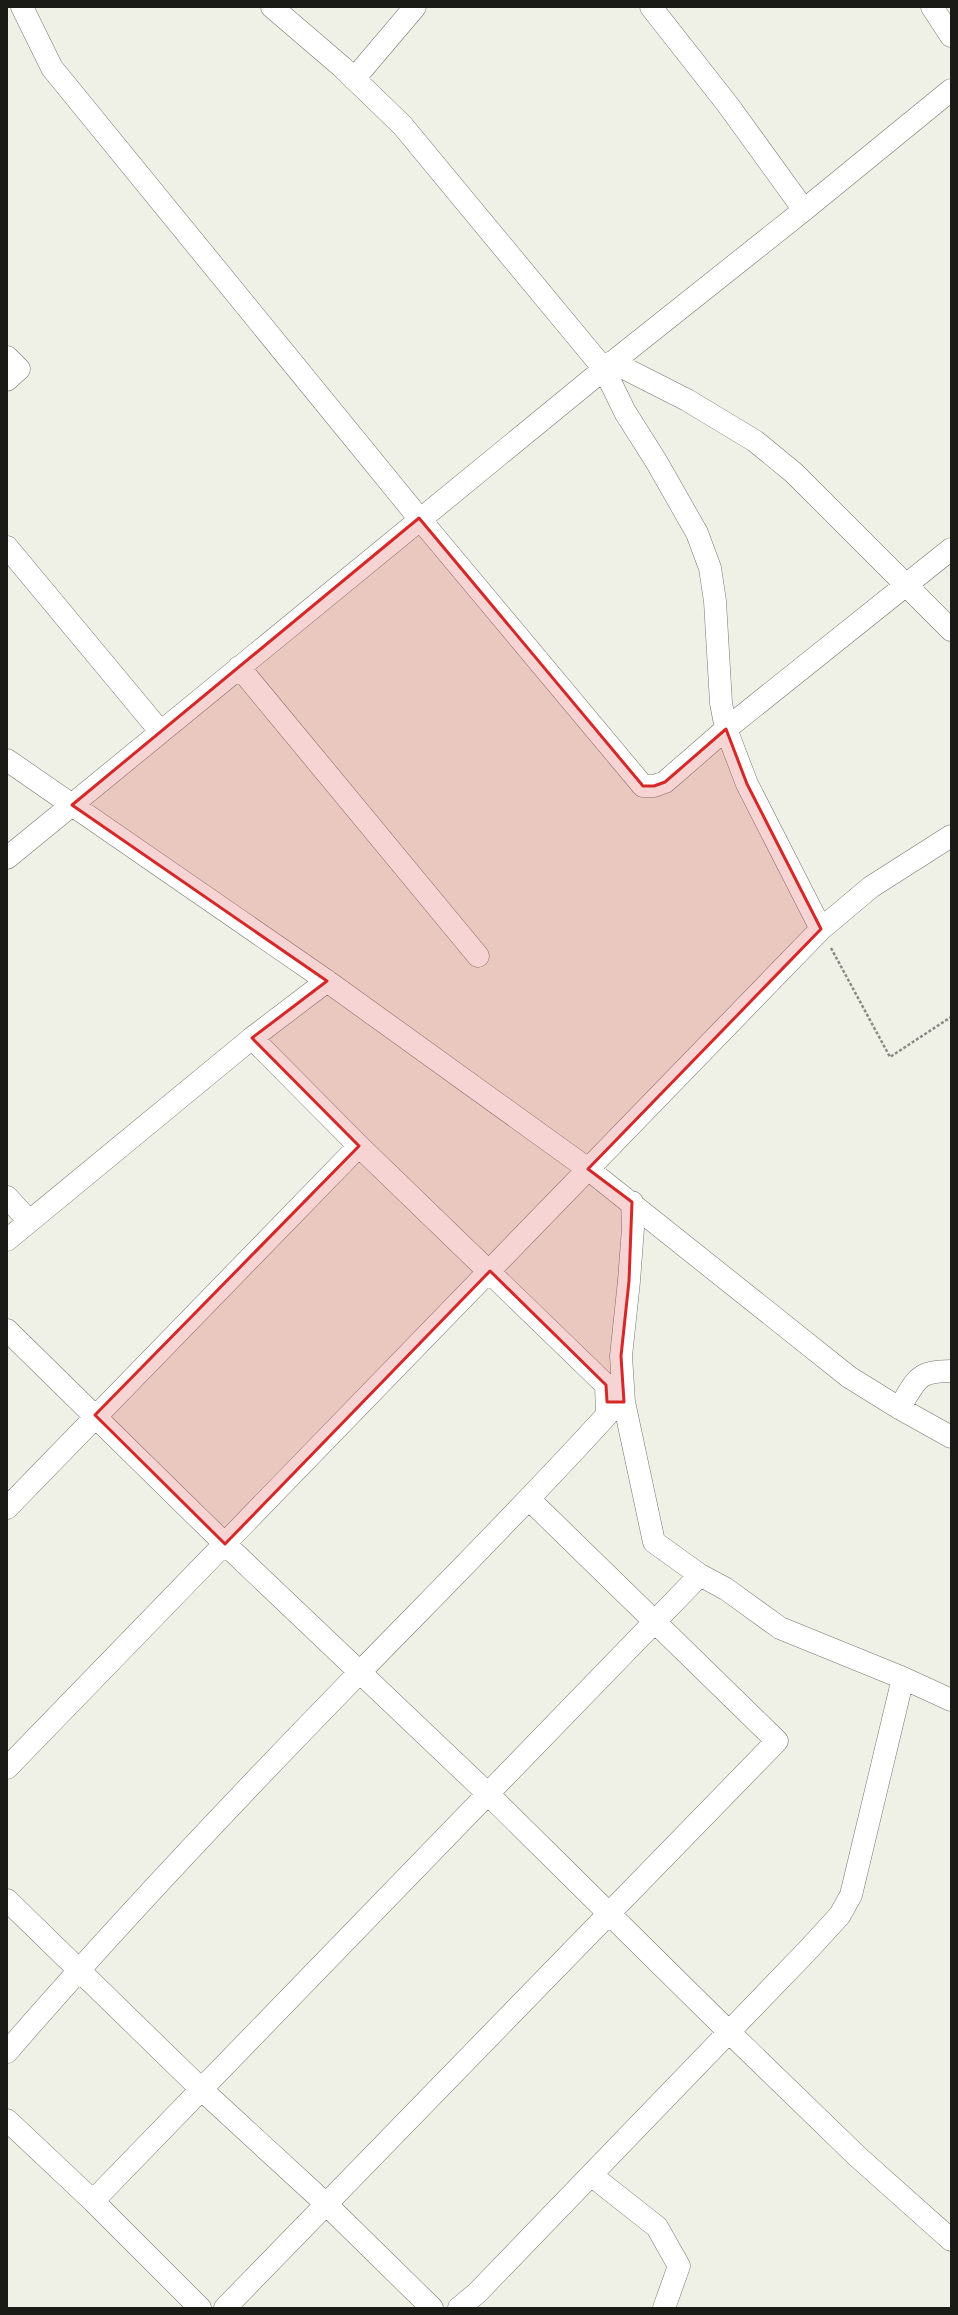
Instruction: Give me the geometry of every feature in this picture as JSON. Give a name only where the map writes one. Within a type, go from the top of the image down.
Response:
[{"type":"street","points":[[22,7],[52,68],[419,518],[642,786],[654,786],[665,782],[726,728],[951,549]]},
{"type":"street","points":[[272,7],[354,79],[402,125],[608,366],[625,412],[656,461],[697,533],[710,568],[715,602],[721,703],[726,728],[748,784],[821,929]]},
{"type":"street","points":[[354,79],[415,7]]},
{"type":"street","points":[[651,7],[728,104],[804,210]]},
{"type":"street","points":[[932,7],[951,36]]},
{"type":"street","points":[[7,858],[419,518],[804,210],[951,90]]},
{"type":"street","points":[[7,357],[19,369],[7,380]]},
{"type":"street","points":[[608,366],[687,400],[755,441],[794,473],[951,630]]},
{"type":"street","points":[[7,547],[160,731]]},
{"type":"street","points":[[238,667],[478,956]]},
{"type":"street","points":[[7,760],[326,982],[588,1169],[632,1202],[849,1377],[898,1408],[951,1437]]},
{"type":"street","points":[[7,1768],[821,929],[871,887],[951,836]]},
{"type":"street","points":[[7,1240],[252,1038],[326,982]]},
{"type":"street","points":[[252,1038],[359,1146],[490,1271],[606,1385],[616,1402],[654,1542],[700,1575],[726,1589],[780,1628],[903,1678],[951,1700]]},
{"type":"street","points":[[7,1508],[95,1415],[359,1146]]},
{"type":"street","points":[[7,1197],[29,1221]]},
{"type":"street","points":[[7,2052],[78,1969],[359,1673],[530,1500],[608,1415],[616,1402],[632,1243],[632,1202]]},
{"type":"street","points":[[7,1330],[225,1544],[487,1793],[858,2157],[951,2240]]},
{"type":"street","points":[[898,1408],[921,1376],[930,1371],[951,1371]]},
{"type":"street","points":[[225,2308],[777,1741],[530,1500]]},
{"type":"street","points":[[93,2202],[487,1793],[700,1575]]},
{"type":"street","points":[[459,2308],[477,2293],[840,1915],[851,1895],[903,1678]]},
{"type":"street","points":[[7,1900],[201,2089],[326,2204],[432,2308]]},
{"type":"street","points":[[7,2120],[93,2202],[200,2308]]},
{"type":"street","points":[[591,2175],[657,2227],[679,2266],[664,2308]]},
{"type":"path","points":[[821,929],[890,1056],[951,1017]]},
{"type":"highlighted area","points":[[419,518],[643,786],[654,786],[665,782],[726,729],[747,784],[821,929],[588,1169],[632,1202],[629,1281],[621,1356],[624,1402],[607,1402],[606,1385],[490,1271],[225,1544],[95,1415],[359,1146],[252,1038],[327,981],[72,805]]}]
